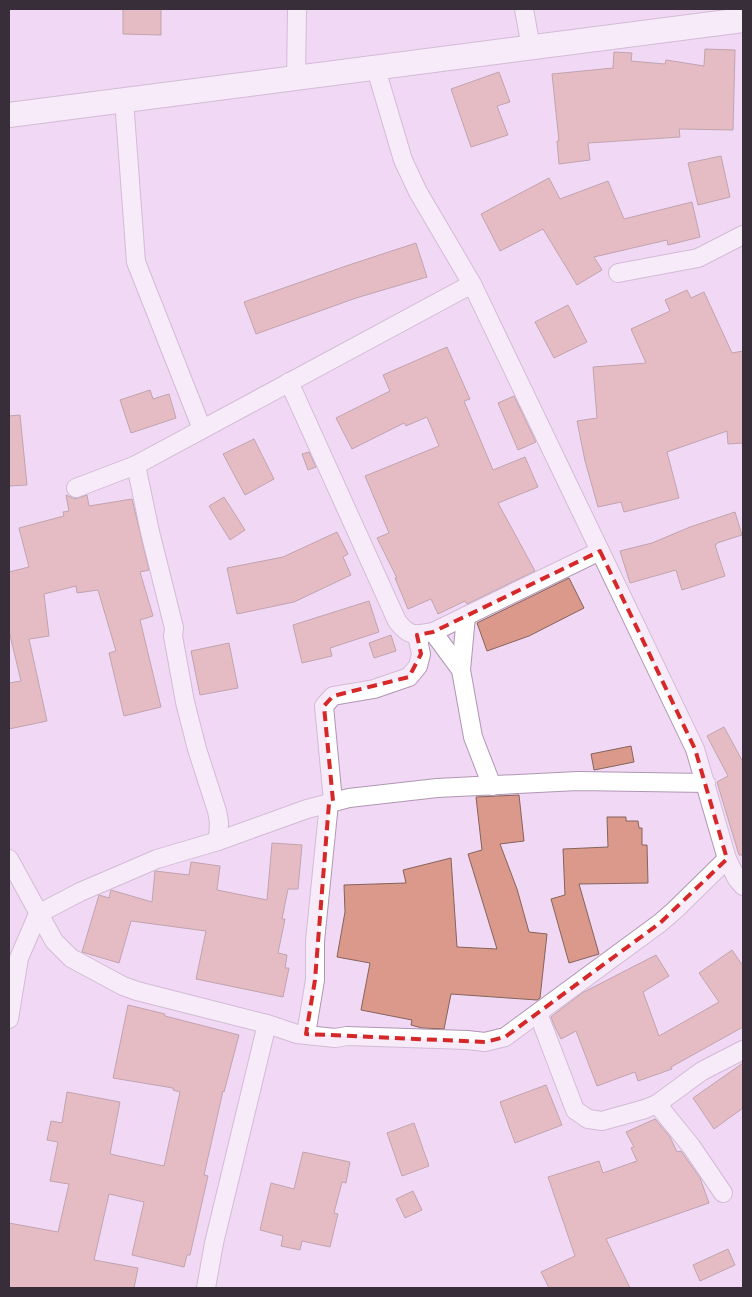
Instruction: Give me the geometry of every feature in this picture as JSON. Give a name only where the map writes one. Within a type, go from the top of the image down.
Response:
[{"type":"main road","points":[[9,115],[743,20]]},
{"type":"street","points":[[296,79],[297,9]]},
{"type":"street","points":[[524,9],[530,48]]},
{"type":"street","points":[[376,69],[403,160],[418,192],[472,284],[695,749],[727,859],[737,879],[743,886]]},
{"type":"street","points":[[124,100],[136,262],[202,429]]},
{"type":"street","points":[[618,273],[698,258],[743,235]]},
{"type":"street","points":[[76,488],[136,465],[472,284]]},
{"type":"street","points":[[289,382],[397,621],[405,631],[425,633],[466,616],[600,551]]},
{"type":"street","points":[[136,465],[150,532],[174,628],[173,636],[185,702],[200,764],[217,811],[219,822],[218,841]]},
{"type":"street","points":[[466,616],[461,670],[473,737],[492,786]]},
{"type":"street","points":[[425,633],[461,670]]},
{"type":"street","points":[[306,1034],[314,980],[315,941],[331,802],[324,706],[333,696],[374,689],[409,677],[418,666],[425,633]]},
{"type":"street","points":[[9,1019],[14,958],[38,914],[80,892],[157,858],[218,841],[331,802],[349,798],[437,788],[578,781],[706,783]]},
{"type":"street","points":[[9,859],[17,889],[38,914],[54,942],[71,958],[123,986],[267,1024],[285,1032],[297,1034],[335,1038],[347,1036],[484,1042],[506,1037],[660,923],[727,859]]},
{"type":"street","points":[[538,1014],[575,1110],[588,1119],[602,1121],[644,1110],[657,1104],[702,1071],[743,1050]]},
{"type":"street","points":[[206,1288],[214,1243],[267,1024]]},
{"type":"street","points":[[657,1104],[690,1146],[722,1193]]},
{"type":"highlighted area","points":[[600,551],[695,749],[727,859],[660,923],[505,1037],[485,1042],[306,1034],[315,980],[329,803],[333,801],[324,706],[333,696],[409,677],[421,654],[417,635],[433,632]]},
{"type":"building","points":[[123,9],[161,9],[161,35],[123,34]]},
{"type":"building","points":[[705,49],[735,50],[733,130],[679,129],[680,137],[588,143],[590,160],[559,164],[557,141],[559,141],[552,74],[613,68],[614,52],[632,53],[631,61],[665,64],[666,60],[704,66]]},
{"type":"building","points":[[499,72],[510,102],[497,106],[508,135],[471,147],[451,89]]},
{"type":"building","points":[[721,156],[730,197],[698,205],[688,163]]},
{"type":"building","points":[[549,178],[560,199],[608,181],[624,219],[692,202],[700,237],[668,245],[667,240],[594,257],[602,270],[577,285],[543,229],[500,251],[481,214]]},
{"type":"building","points":[[416,243],[427,277],[356,298],[256,334],[244,302]]},
{"type":"building","points":[[687,290],[691,298],[704,292],[732,353],[743,351],[743,443],[728,444],[727,431],[667,452],[679,498],[624,512],[621,502],[598,507],[585,461],[577,421],[597,418],[593,367],[646,363],[631,329],[670,311],[665,300]]},
{"type":"building","points":[[568,305],[587,342],[554,358],[535,322]]},
{"type":"building","points":[[447,347],[470,399],[464,401],[493,470],[525,457],[538,487],[498,503],[535,571],[467,604],[465,601],[438,614],[431,599],[408,609],[395,578],[397,578],[377,538],[389,533],[365,476],[439,446],[427,417],[406,426],[404,423],[352,449],[336,418],[390,391],[383,375]]},
{"type":"building","points":[[150,390],[153,399],[169,394],[176,418],[131,433],[120,400]]},
{"type":"building","points":[[514,396],[536,442],[518,450],[498,403]]},
{"type":"building","points":[[20,415],[27,485],[9,486],[9,416]]},
{"type":"building","points":[[254,439],[274,479],[245,495],[223,454]]},
{"type":"building","points":[[309,452],[316,467],[308,470],[302,454]]},
{"type":"building","points":[[66,495],[75,499],[87,495],[89,506],[132,499],[149,570],[140,572],[153,616],[140,620],[161,707],[124,716],[109,653],[116,651],[98,590],[77,593],[76,586],[44,594],[49,636],[29,639],[47,721],[9,729],[9,683],[21,681],[9,631],[9,572],[29,567],[19,528],[64,516],[63,512],[69,511]]},
{"type":"building","points":[[224,497],[245,530],[230,540],[209,506]]},
{"type":"building","points":[[735,512],[742,535],[715,545],[725,576],[682,590],[676,570],[630,583],[620,551],[652,543],[690,527]]},
{"type":"building","points":[[337,532],[348,554],[343,557],[351,575],[294,602],[237,614],[227,568],[283,557]]},
{"type":"building","points":[[569,578],[584,608],[529,636],[487,651],[477,623]]},
{"type":"building","points":[[369,601],[379,632],[330,648],[332,656],[302,663],[293,625]]},
{"type":"building","points":[[391,635],[396,651],[374,658],[369,643]]},
{"type":"building","points":[[229,643],[238,688],[200,695],[191,651]]},
{"type":"building","points":[[724,727],[743,762],[743,855],[739,855],[717,782],[728,776],[707,736]]},
{"type":"building","points":[[631,746],[634,762],[594,770],[591,754]]},
{"type":"building","points":[[519,795],[524,841],[500,844],[517,889],[529,932],[547,934],[540,998],[537,1000],[451,994],[444,1029],[422,1028],[411,1025],[412,1020],[361,1010],[370,963],[337,957],[345,912],[344,885],[406,883],[403,870],[451,858],[457,947],[497,949],[468,854],[482,850],[476,797]]},
{"type":"building","points":[[607,817],[626,817],[626,821],[638,821],[639,828],[642,828],[642,845],[647,845],[648,883],[579,884],[599,954],[569,963],[551,899],[565,895],[563,849],[608,847]]},
{"type":"building","points":[[272,843],[302,845],[298,889],[288,889],[282,919],[285,919],[278,953],[287,955],[285,968],[289,968],[283,997],[196,979],[206,931],[131,921],[119,963],[82,952],[99,895],[109,898],[111,890],[152,902],[155,871],[189,875],[191,862],[220,866],[217,890],[267,900]]},
{"type":"building","points":[[732,950],[743,966],[743,1027],[671,1067],[672,1069],[638,1081],[635,1072],[597,1086],[576,1031],[561,1039],[554,1025],[551,1017],[582,993],[656,955],[669,976],[643,992],[659,1036],[719,1002],[699,973]]},
{"type":"building","points":[[128,1005],[239,1035],[223,1091],[204,1175],[208,1176],[190,1255],[187,1255],[184,1267],[132,1255],[144,1202],[109,1194],[94,1260],[138,1268],[134,1288],[9,1288],[9,1223],[58,1232],[69,1184],[50,1181],[58,1142],[47,1140],[51,1121],[62,1123],[67,1092],[120,1102],[110,1154],[164,1166],[180,1092],[173,1090],[173,1088],[113,1078]]},
{"type":"building","points":[[743,1063],[743,1108],[714,1129],[693,1098]]},
{"type":"building","points":[[546,1085],[562,1125],[515,1143],[500,1102]]},
{"type":"building","points":[[655,1119],[670,1137],[677,1152],[681,1151],[700,1178],[709,1203],[606,1239],[630,1288],[549,1288],[541,1272],[575,1256],[548,1177],[599,1161],[603,1173],[637,1161],[631,1148],[634,1147],[626,1132]]},
{"type":"building","points":[[414,1123],[429,1166],[402,1176],[387,1133]]},
{"type":"building","points":[[303,1152],[350,1162],[346,1183],[342,1182],[334,1213],[338,1214],[330,1247],[302,1241],[300,1250],[281,1246],[283,1236],[260,1230],[271,1183],[294,1189]]},
{"type":"building","points":[[413,1191],[422,1210],[405,1218],[396,1199]]},
{"type":"building","points":[[728,1249],[735,1265],[700,1281],[693,1265]]}]
